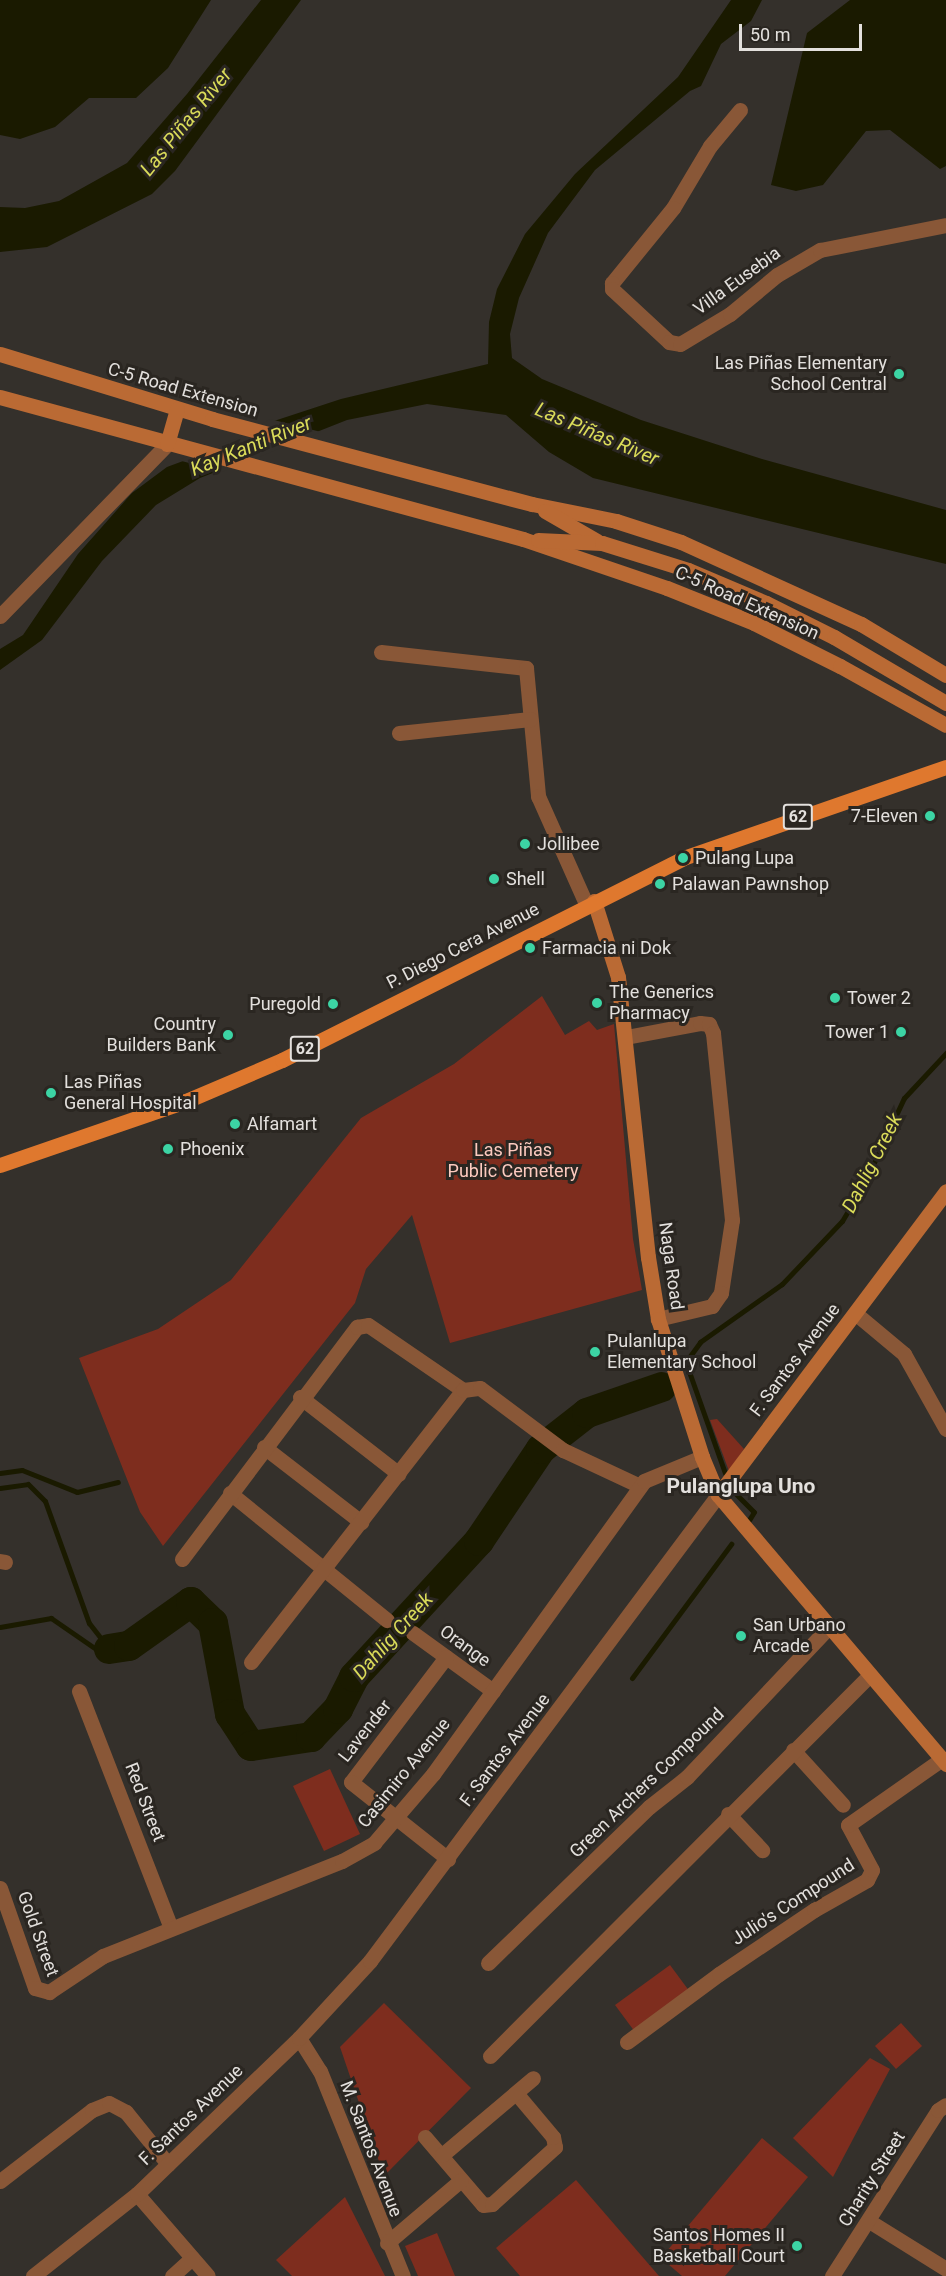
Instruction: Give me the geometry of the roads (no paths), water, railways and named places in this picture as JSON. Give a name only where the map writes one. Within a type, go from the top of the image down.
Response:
[{"type":"main road","name":"C-5 Road Extension","points":[[0,354],[224,422],[532,504],[616,521],[729,560],[861,624],[946,675]]},
{"type":"main road","name":"C-5 Road Extension","points":[[0,397],[173,446],[523,539],[667,588],[754,623],[840,666],[946,725]]},
{"type":"main road","points":[[173,446],[177,409]]},
{"type":"main road","name":"C-5 Road Extension","points":[[532,504],[602,543],[688,570],[766,603],[946,703]]},
{"type":"main road","name":"C-5 Road Extension","points":[[523,539],[602,543]]},
{"type":"main road","name":"P. Diego Cera Avenue","points":[[1,1164],[186,1101],[282,1060],[590,902],[736,837],[946,767]]},
{"type":"main road","name":"Naga Road","points":[[590,902],[618,977],[627,1036],[648,1257],[658,1318],[702,1457],[718,1495],[944,1761]]},
{"type":"main road","name":"F. Santos Avenue","points":[[718,1495],[946,1191]]},
{"type":"street","name":"Villa Eusebia","points":[[740,110],[711,146],[673,208],[612,283],[612,289],[669,342],[680,344],[730,314],[777,275],[820,250],[946,225]]},
{"type":"street","points":[[0,616],[173,446]]},
{"type":"street","points":[[381,652],[526,668],[538,796],[590,902]]},
{"type":"street","points":[[399,733],[530,719]]},
{"type":"street","points":[[627,1036],[700,1023],[709,1024],[715,1044],[732,1220],[721,1293],[712,1306],[658,1318]]},
{"type":"street","points":[[855,1313],[904,1354],[946,1429]]},
{"type":"street","points":[[182,1559],[300,1398],[357,1327],[368,1325],[463,1390],[480,1388],[563,1450],[640,1486]]},
{"type":"street","points":[[251,1662],[463,1390]]},
{"type":"street","points":[[300,1398],[399,1474]]},
{"type":"street","points":[[264,1447],[361,1522]]},
{"type":"street","name":"Casimiro Avenue","points":[[40,1992],[49,1992],[103,1956],[342,1861],[374,1843],[396,1820],[493,1691],[644,1480],[702,1457]]},
{"type":"street","points":[[230,1493],[387,1620]]},
{"type":"street","name":"F. Santos Avenue","points":[[33,2276],[137,2194],[299,2038],[370,1961],[718,1495]]},
{"type":"street","name":"Green Archers Compound","points":[[488,1963],[649,1807],[687,1777],[829,1627]]},
{"type":"street","name":"Orange","points":[[413,1633],[493,1691]]},
{"type":"street","name":"Lavender","points":[[396,1820],[352,1785],[351,1780],[446,1657]]},
{"type":"street","points":[[490,2056],[728,1814],[870,1675]]},
{"type":"street","name":"Red Street","points":[[79,1691],[171,1928]]},
{"type":"street","points":[[793,1750],[843,1805]]},
{"type":"street","name":"Julio's Compound","points":[[627,2042],[719,1974],[814,1910],[867,1880],[872,1870],[848,1825],[944,1761]]},
{"type":"street","points":[[728,1814],[762,1850]]},
{"type":"street","points":[[396,1820],[448,1859]]},
{"type":"street","name":"Gold Street","points":[[0,1888],[35,1988],[40,1992]]},
{"type":"street","name":"M. Santos Avenue","points":[[299,2038],[320,2071],[387,2243],[403,2276]]},
{"type":"street","points":[[442,2155],[533,2078]]},
{"type":"street","points":[[425,2137],[461,2180],[487,2206],[554,2150],[553,2137],[516,2093]]},
{"type":"street","points":[[0,2181],[92,2110],[110,2103],[126,2112],[168,2164]]},
{"type":"street","name":"Charity Street","points":[[832,2276],[941,2106],[946,2104]]},
{"type":"street","points":[[387,2243],[461,2180]]},
{"type":"street","points":[[137,2194],[208,2276]]},
{"type":"street","points":[[869,2221],[946,2269]]},
{"type":"street","points":[[172,2276],[192,2258]]},
{"type":"water","points":[[0,0],[211,0],[168,68],[136,98],[89,98],[55,127],[20,139],[0,135]]},
{"type":"water","name":"Las Piñas River","points":[[261,0],[301,0],[175,171],[152,194],[47,247],[0,252],[0,207],[25,208],[59,201],[127,163],[187,94]]},
{"type":"water","points":[[731,0],[762,0],[751,21],[721,44],[701,86],[690,91],[595,170],[548,233],[519,298],[510,334],[512,358],[542,379],[641,420],[762,459],[946,510],[946,564],[593,478],[549,452],[506,415],[427,404],[347,420],[200,478],[156,505],[102,561],[42,640],[0,670],[0,649],[23,635],[78,554],[132,493],[167,467],[237,441],[274,421],[341,399],[488,364],[489,322],[497,289],[525,234],[575,174],[678,77]]},
{"type":"water","points":[[850,0],[946,0],[946,166],[940,169],[890,130],[866,131],[823,185],[796,191],[771,185],[807,33]]},
{"type":"waterway","name":"Dahlig Creek","points":[[682,1367],[700,1342],[782,1284],[842,1221],[864,1184],[904,1098],[946,1053]]},
{"type":"waterway","name":"Dahlig Creek","points":[[686,1363],[725,1473]]},
{"type":"waterway","name":"Dahlig Creek","points":[[109,1649],[129,1646],[191,1602],[213,1623],[230,1714],[251,1746],[311,1737],[338,1709],[354,1677],[479,1541],[541,1449],[587,1413],[662,1387]]},
{"type":"waterway","points":[[0,1473],[22,1470],[77,1492],[118,1482]]},
{"type":"waterway","name":"Dahlig Creek","points":[[0,1488],[28,1484],[45,1501],[89,1623],[109,1649]]},
{"type":"waterway","name":"Dahlig Creek","points":[[736,1494],[754,1512],[749,1520]]},
{"type":"waterway","name":"Dahlig Creek","points":[[632,1678],[731,1544]]},
{"type":"waterway","name":"Dahlig Creek","points":[[0,1627],[51,1618],[96,1649],[109,1649]]},
{"type":"place","name":"Las Piñas Elementary School Central","points":[[899,374]]},
{"type":"place","name":"7-Eleven","points":[[930,816]]},
{"type":"place","name":"Jollibee","points":[[525,844]]},
{"type":"place","name":"Pulang Lupa","points":[[683,858]]},
{"type":"place","name":"Shell","points":[[494,879]]},
{"type":"place","name":"Palawan Pawnshop","points":[[660,884]]},
{"type":"place","name":"Farmacia ni Dok","points":[[530,948]]},
{"type":"place","name":"Tower 2","points":[[835,998]]},
{"type":"place","name":"The Generics Pharmacy","points":[[597,1003]]},
{"type":"place","name":"Puregold","points":[[333,1004]]},
{"type":"place","name":"Tower 1","points":[[901,1032]]},
{"type":"place","name":"Country Builders Bank","points":[[228,1035]]},
{"type":"place","name":"Las Piñas General Hospital","points":[[51,1093]]},
{"type":"place","name":"Alfamart","points":[[235,1124]]},
{"type":"place","name":"Phoenix","points":[[168,1149]]},
{"type":"place","name":"Pulanlupa Elementary School","points":[[595,1352]]},
{"type":"place","name":"San Urbano Arcade","points":[[741,1636]]},
{"type":"place","name":"Santos Homes II Basketball Court","points":[[797,2246]]},
{"type":"district","name":"Pulanglupa Uno","points":[[741,1486]]},
{"type":"water label","name":"Kay Kanti River","points":[[251,446]]},
{"type":"park label","name":"Las Piñas Public Cemetery","points":[[513,1161]]}]
